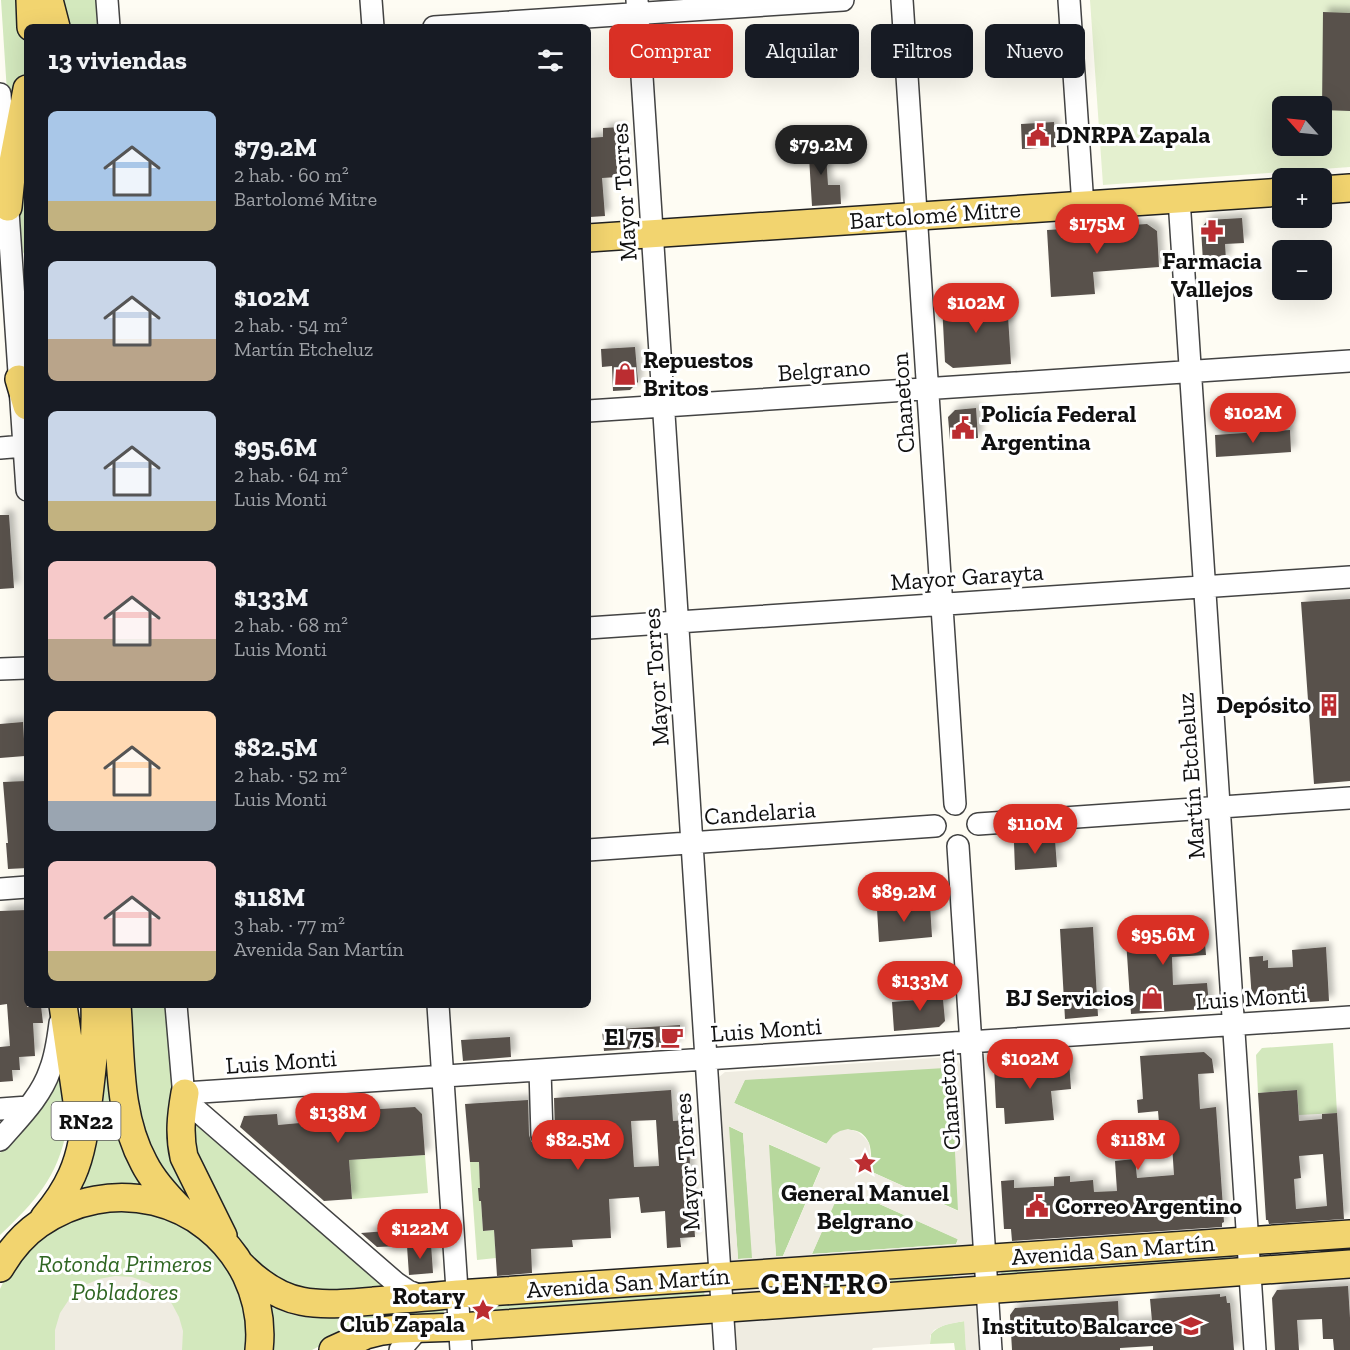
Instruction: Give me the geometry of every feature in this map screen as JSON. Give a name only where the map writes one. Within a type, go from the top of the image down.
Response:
[{"type":"main road","points":[[30,0],[32,24]]},
{"type":"main road","points":[[48,0],[50,24]]},
{"type":"main road","points":[[48,0],[55,24]]},
{"type":"main road","points":[[8,207],[12,167],[24,109]]},
{"type":"main road","points":[[1332,189],[1350,188]]},
{"type":"main road","name":"Bartolomé Mitre","points":[[591,238],[1272,193]]},
{"type":"main road","points":[[19,379],[24,396]]},
{"type":"main road","points":[[62,1008],[77,1101],[79,1155]]},
{"type":"main road","name":"RN22","points":[[38,1225],[64,1192],[79,1155],[93,1063],[96,1008]]},
{"type":"main road","name":"RN22","points":[[117,1008],[125,1109],[136,1148],[144,1165],[168,1197],[182,1211]]},
{"type":"main road","points":[[185,1094],[180,1130],[184,1157],[235,1256]]},
{"type":"main road","name":"RN22","points":[[4,1260],[23,1237],[53,1215],[70,1207],[88,1201],[125,1197],[163,1203],[200,1221],[215,1233],[235,1256],[250,1283],[256,1302],[260,1322],[259,1350]]},
{"type":"main road","name":"Avenida San Martín","points":[[235,1256],[255,1279],[273,1291],[302,1302],[333,1305],[458,1294],[1350,1234]]},
{"type":"main road","name":"Avenida San Martín","points":[[333,1350],[374,1333],[398,1329],[419,1328],[461,1339],[723,1309],[1350,1264]]},
{"type":"street","points":[[107,0],[108,24]]},
{"type":"street","points":[[372,0],[373,24]]},
{"type":"street","points":[[464,24],[637,7],[843,0]]},
{"type":"street","name":"Chaneton","points":[[902,0],[955,804]]},
{"type":"street","points":[[1069,0],[1083,206]]},
{"type":"street","name":"Mayor Torres","points":[[637,7],[725,1350]]},
{"type":"street","points":[[0,94],[24,446],[0,448]]},
{"type":"street","name":"Martín Etcheluz","points":[[1179,199],[1255,1350]]},
{"type":"street","name":"Belgrano","points":[[591,411],[1350,361]]},
{"type":"street","name":"Mayor Garayta","points":[[591,628],[1350,577]]},
{"type":"street","points":[[0,669],[24,668]]},
{"type":"street","points":[[978,824],[1350,798]]},
{"type":"street","points":[[955,804],[962,804],[973,811],[978,824],[970,841],[958,846],[945,843],[940,839],[935,826],[938,814],[943,808],[955,804]]},
{"type":"street","name":"Candelaria","points":[[591,850],[935,826]]},
{"type":"street","name":"Chaneton","points":[[958,846],[991,1350]]},
{"type":"street","points":[[0,889],[24,887]]},
{"type":"street","points":[[0,1140],[44,1085],[54,1059],[62,1008]]},
{"type":"street","points":[[180,1008],[182,1077],[188,1101],[387,1275],[402,1287],[423,1297]]},
{"type":"street","points":[[438,1008],[461,1339]]},
{"type":"street","name":"Luis Monti","points":[[185,1094],[1350,1017]]},
{"type":"street","points":[[540,1070],[542,1135]]},
{"type":"street","points":[[0,1109],[28,1107]]},
{"type":"street","points":[[400,1350],[419,1328]]},
{"type":"green space","points":[[1,0],[22,0],[24,92],[11,154]]},
{"type":"green space","points":[[61,0],[96,0],[97,24],[63,24]]},
{"type":"green space","points":[[1090,0],[1350,0],[1350,167],[1272,168],[1272,173],[1103,185]]},
{"type":"green space","points":[[24,133],[24,254],[23,252],[16,174]]},
{"type":"green space","points":[[105,1008],[133,1169],[142,1186],[141,1189],[81,1191],[87,1172]]},
{"type":"green space","points":[[130,1008],[166,1008],[176,1152],[207,1218],[160,1170],[137,1113]]},
{"type":"green space","points":[[1333,1043],[1337,1113],[1299,1115],[1297,1090],[1258,1093],[1256,1055],[1262,1048]]},
{"type":"green space","points":[[944,1067],[951,1072],[959,1211],[872,1172],[869,1143],[860,1132],[842,1131],[827,1144],[734,1103],[745,1079]]},
{"type":"green space","points":[[62,1069],[70,1107],[58,1161],[34,1200],[0,1235],[0,1153],[51,1094]]},
{"type":"green space","points":[[193,1120],[388,1290],[319,1293],[291,1288],[257,1264],[240,1239],[196,1156]]},
{"type":"green space","points":[[728,1126],[743,1133],[753,1258],[738,1259]]},
{"type":"green space","points":[[768,1144],[821,1167],[783,1256],[776,1256]]},
{"type":"green space","points":[[425,1155],[428,1193],[352,1199],[349,1160]]},
{"type":"green space","points":[[470,1162],[479,1162],[481,1188],[479,1201],[481,1201],[483,1231],[494,1230],[496,1258],[477,1260]]},
{"type":"green space","points":[[841,1187],[958,1239],[956,1244],[812,1254]]},
{"type":"green space","name":"Rotonda Primeros Pobladores","points":[[135,1207],[184,1222],[224,1257],[247,1306],[249,1350],[0,1350],[0,1289],[8,1272],[38,1236],[84,1211]]},
{"type":"green space","points":[[1231,1254],[1232,1261],[1002,1279],[1001,1271],[1002,1268]]},
{"type":"green space","points":[[957,1265],[949,1288],[886,1292],[896,1269]]},
{"type":"green space","points":[[843,1273],[833,1296],[794,1299],[805,1276]]},
{"type":"green space","points":[[704,1291],[705,1298],[475,1315],[474,1312],[475,1304]]},
{"type":"green space","points":[[267,1304],[279,1310],[312,1318],[441,1309],[444,1312],[331,1340],[312,1350],[268,1350]]},
{"type":"green space","points":[[965,1321],[966,1350],[955,1350],[954,1343],[930,1344],[931,1334],[938,1328]]},
{"type":"shaded area","points":[[949,1057],[958,1060],[961,1067],[979,1350],[966,1350],[964,1321],[934,1330],[930,1336],[930,1344],[873,1348],[872,1350],[736,1350],[719,1077],[725,1072]],"holes":[[[945,1068],[951,1072],[958,1211],[872,1172],[869,1143],[858,1132],[848,1129],[840,1131],[833,1135],[826,1144],[734,1103],[745,1080]],[[729,1126],[743,1133],[752,1258],[738,1259]],[[769,1144],[821,1168],[783,1256],[776,1256]],[[842,1187],[957,1239],[956,1244],[812,1254]],[[957,1266],[949,1288],[886,1291],[896,1270]],[[882,1271],[872,1293],[847,1294],[857,1272]],[[842,1274],[833,1296],[794,1298],[805,1276]]]},
{"type":"shaded area","points":[[115,1276],[132,1277],[149,1283],[163,1293],[179,1317],[183,1331],[182,1350],[55,1350],[55,1330],[60,1313],[70,1298],[83,1286],[99,1279]]},
{"type":"building","points":[[1323,12],[1350,13],[1350,111],[1332,110],[1332,96],[1322,96]]},
{"type":"building","name":"DNRPA Zapala","points":[[1054,122],[1056,147],[1022,149],[1021,124]]},
{"type":"building","points":[[621,127],[624,166],[617,166],[618,177],[602,178],[605,216],[591,217],[591,138],[603,137],[603,128]]},
{"type":"building","points":[[825,139],[828,185],[840,185],[841,204],[812,206],[808,140]]},
{"type":"building","points":[[1242,218],[1244,243],[1225,244],[1226,260],[1203,262],[1201,228],[1208,220]]},
{"type":"building","points":[[1147,224],[1157,231],[1159,267],[1093,272],[1095,294],[1051,297],[1047,230]]},
{"type":"building","points":[[1007,300],[1011,364],[953,368],[945,362],[942,304]]},
{"type":"building","name":"Repuestos Britos","points":[[635,347],[638,382],[630,390],[613,391],[612,366],[602,367],[601,349]]},
{"type":"building","name":"Policía Federal Argentina","points":[[976,408],[978,438],[950,440],[948,417],[955,410]]},
{"type":"building","points":[[1290,430],[1291,452],[1216,457],[1215,435]]},
{"type":"building","points":[[0,515],[9,515],[14,588],[0,589]]},
{"type":"building","points":[[1350,599],[1350,781],[1314,784],[1301,602]]},
{"type":"building","points":[[23,722],[24,756],[0,758],[0,724]]},
{"type":"building","points":[[24,781],[24,868],[8,869],[3,782]]},
{"type":"building","points":[[1055,840],[1057,867],[1015,870],[1014,843]]},
{"type":"building","points":[[930,905],[932,937],[879,942],[877,909]]},
{"type":"building","points":[[24,910],[24,1008],[41,1008],[43,1023],[33,1023],[35,1056],[19,1057],[20,1070],[12,1070],[13,1081],[0,1082],[0,1047],[10,1046],[7,1004],[0,1005],[0,911]]},
{"type":"building","points":[[1203,920],[1206,955],[1172,957],[1173,985],[1207,983],[1209,1004],[1204,1009],[1131,1014],[1125,925]]},
{"type":"building","points":[[1093,927],[1098,1016],[1065,1019],[1060,929]]},
{"type":"building","points":[[1326,947],[1329,1001],[1259,1005],[1252,1000],[1249,957],[1263,956],[1263,961],[1268,960],[1268,968],[1293,967],[1292,950]]},
{"type":"building","points":[[942,989],[945,1021],[939,1027],[894,1031],[892,1002],[918,1000],[918,991]]},
{"type":"building","points":[[680,1025],[681,1037],[674,1046],[604,1051],[602,1030]]},
{"type":"building","points":[[510,1037],[511,1057],[463,1061],[461,1040]]},
{"type":"building","points":[[1204,1052],[1212,1059],[1214,1073],[1198,1074],[1200,1109],[1216,1107],[1224,1222],[1222,1227],[1012,1241],[1011,1229],[1004,1229],[1001,1181],[1014,1180],[1014,1188],[1054,1186],[1054,1177],[1070,1176],[1070,1182],[1093,1180],[1094,1192],[1117,1191],[1115,1161],[1135,1159],[1137,1178],[1174,1175],[1172,1145],[1161,1145],[1158,1111],[1138,1113],[1137,1100],[1143,1099],[1140,1056]]},
{"type":"building","points":[[1069,1061],[1071,1089],[1051,1091],[1054,1120],[1005,1124],[1004,1108],[996,1108],[994,1066]]},
{"type":"building","points":[[671,1090],[673,1121],[687,1120],[695,1237],[680,1238],[681,1247],[667,1248],[665,1211],[641,1213],[639,1197],[609,1199],[611,1238],[572,1240],[573,1247],[531,1249],[532,1273],[497,1276],[494,1230],[483,1231],[478,1188],[480,1188],[479,1162],[470,1162],[465,1104],[528,1100],[529,1135],[535,1146],[543,1148],[553,1142],[555,1135],[554,1098]],"holes":[[[656,1120],[659,1166],[634,1167],[631,1121]]]},
{"type":"building","points":[[1297,1090],[1299,1121],[1322,1119],[1322,1114],[1337,1113],[1344,1219],[1269,1224],[1266,1220],[1258,1093]],"holes":[[[1323,1154],[1327,1206],[1296,1209],[1294,1179],[1301,1178],[1299,1156]]]},
{"type":"building","points":[[415,1107],[422,1114],[425,1155],[349,1160],[352,1199],[324,1201],[240,1127],[244,1116],[277,1114],[278,1125],[311,1122],[310,1113]]},
{"type":"building","points":[[399,1230],[400,1246],[377,1247],[361,1233]]},
{"type":"building","points":[[431,1244],[433,1273],[409,1275],[407,1246]]},
{"type":"building","points":[[1348,1286],[1350,1350],[1334,1350],[1333,1339],[1323,1339],[1322,1319],[1297,1320],[1299,1350],[1275,1350],[1272,1298],[1277,1290]]},
{"type":"building","points":[[1220,1294],[1220,1297],[1226,1296],[1227,1303],[1230,1303],[1234,1350],[1153,1350],[1153,1346],[1120,1348],[1120,1350],[1012,1350],[1010,1315],[1015,1308],[1118,1301],[1119,1324],[1152,1321],[1150,1299]]},
{"type":"place","name":"DNRPA Zapala","points":[[1038,135]]},
{"type":"place","name":"Farmacia Vallejos","points":[[1212,231]]},
{"type":"place","name":"Repuestos Britos","points":[[625,374]]},
{"type":"place","name":"Policía Federal Argentina","points":[[963,428]]},
{"type":"place","name":"Depósito","points":[[1329,705]]},
{"type":"place","name":"BJ Servicios","points":[[1152,998]]},
{"type":"place","name":"El 75","points":[[672,1037]]},
{"type":"place","name":"General Manuel Belgrano","points":[[865,1163]]},
{"type":"place","name":"Correo Argentino","points":[[1037,1206]]},
{"type":"place","name":"Rotary Club Zapala","points":[[483,1310]]},
{"type":"place","name":"Instituto Balcarce","points":[[1191,1326]]},
{"type":"district","name":"CENTRO","points":[[825,1284]]}]
